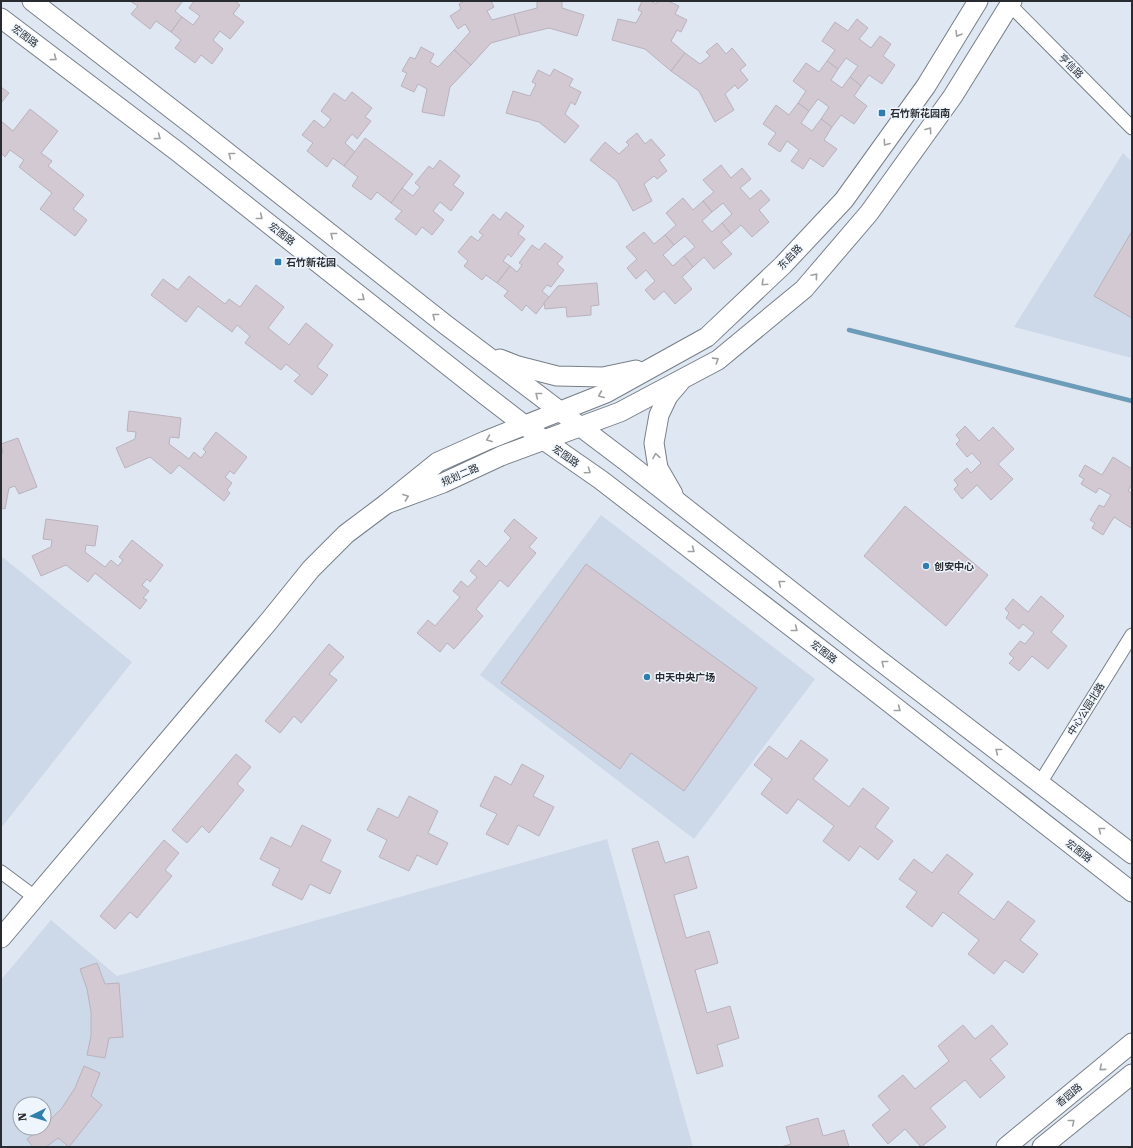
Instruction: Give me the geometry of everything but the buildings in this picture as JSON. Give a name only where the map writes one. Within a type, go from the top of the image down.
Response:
[{"type":"main road","points":[[32,1],[483,353],[1132,854]]},
{"type":"main road","name":"东启路","points":[[526,426],[606,393],[707,337],[783,265],[844,200],[926,86],[978,1]]},
{"type":"main road","points":[[679,503],[658,468],[654,443],[659,415],[668,396],[682,379],[718,360],[804,289],[869,213],[927,133],[953,96],[1011,3]]},
{"type":"main road","name":"宏图路","points":[[1,18],[178,152],[427,350],[545,441],[601,480],[1132,892]]},
{"type":"main road","points":[[483,353],[518,366],[557,376],[603,377],[653,367]]},
{"type":"main road","name":"规划二路","points":[[386,504],[443,483],[501,456],[620,412],[682,379]]},
{"type":"main road","name":"规划二路","points":[[386,504],[438,462],[485,441],[526,426]]},
{"type":"main road","points":[[1,938],[269,622],[311,569],[346,534],[386,504]]},
{"type":"main road","name":"香园路","points":[[1006,1147],[1132,1043]]},
{"type":"main road","points":[[1042,1147],[1132,1074]]},
{"type":"street","name":"亨信路","points":[[1011,3],[1132,128]]},
{"type":"street","name":"中心公园北路","points":[[1040,783],[1132,636]]},
{"type":"street","points":[[1,872],[36,898]]},
{"type":"shaded area","points":[[1123,153],[1132,162],[1132,358],[1014,327]]},
{"type":"shaded area","name":"中天中央广场","points":[[601,515],[815,679],[694,839],[480,675]]},
{"type":"shaded area","points":[[1,556],[132,662],[1,828]]},
{"type":"shaded area","points":[[607,839],[693,1147],[1,1147],[1,980],[51,920],[117,976]]},
{"type":"waterway","points":[[849,330],[1132,401]]},
{"type":"place","name":"石竹新花园南","points":[[882,113]]},
{"type":"place","name":"石竹新花园","points":[[278,262]]},
{"type":"place","name":"创安中心","points":[[926,566]]},
{"type":"place","name":"中天中央广场","points":[[647,677]]}]
